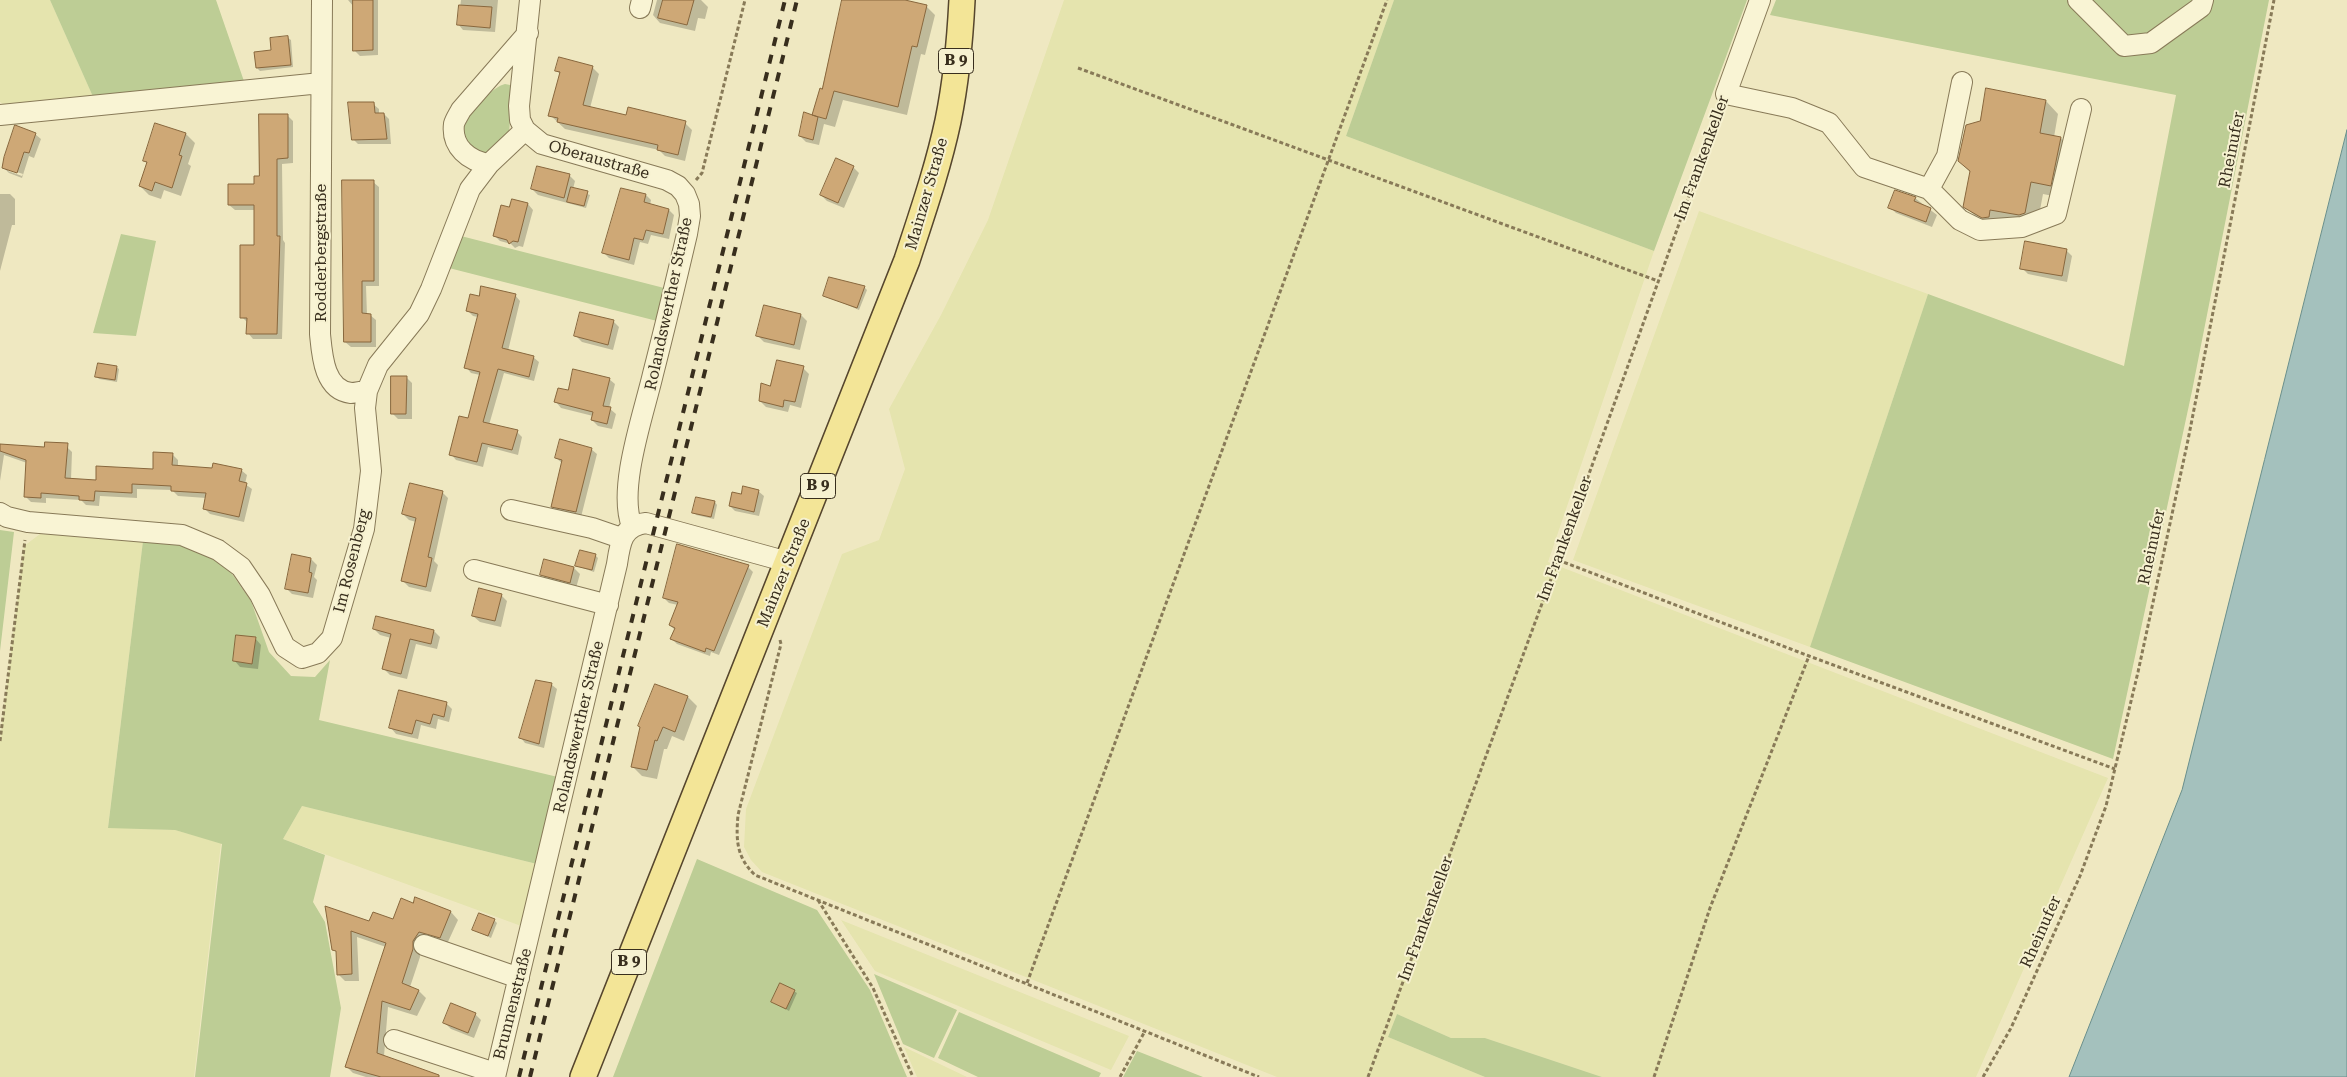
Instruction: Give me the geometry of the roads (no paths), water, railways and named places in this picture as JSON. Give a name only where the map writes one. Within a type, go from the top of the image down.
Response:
[{"type":"main road","name":"Mainzer Straße","points":[[584,1077],[907,260],[929,192],[948,121],[960,37],[962,0]]},
{"type":"street","name":"Rodderbergstraße","points":[[322,0],[320,334],[323,361],[332,383],[350,393],[367,391]]},
{"type":"street","points":[[525,130],[520,120],[519,106],[530,0]]},
{"type":"street","name":"Im Frankenkeller","points":[[1760,0],[1726,94],[1792,108],[1829,123],[1864,167],[1929,189]]},
{"type":"street","points":[[2078,0],[2124,46],[2151,43],[2201,7],[2203,0]]},
{"type":"street","points":[[489,164],[477,162],[461,151],[456,142],[454,124],[461,110],[528,33]]},
{"type":"street","points":[[1962,82],[1947,156],[1929,189],[1960,220],[1980,230],[2022,228],[2056,214],[2081,109]]},
{"type":"street","points":[[0,115],[321,83]]},
{"type":"street","name":"Im Rosenberg","points":[[0,513],[7,517],[28,522],[182,535],[218,550],[241,567],[246,574],[260,595],[285,647],[302,658],[318,654],[332,638],[364,529],[371,471],[365,408],[367,391],[378,365],[418,314],[431,289],[470,189],[489,164],[525,130]]},
{"type":"street","name":"Oberaustraße","points":[[525,130],[542,144],[667,180],[685,194]]},
{"type":"street","name":"Rolandswerther Straße","points":[[531,930],[626,532],[628,483],[637,438],[687,234],[690,216],[685,194]]},
{"type":"street","points":[[511,510],[592,528],[626,532],[646,523],[788,562]]},
{"type":"street","points":[[474,570],[608,605]]},
{"type":"street","name":"Brunnenstraße","points":[[495,1075],[531,930]]},
{"type":"street","points":[[424,945],[519,978]]},
{"type":"street","points":[[394,1040],[495,1075]]},
{"type":"water","points":[[2347,130],[2347,1077],[2069,1077],[2182,790]]},
{"type":"railway","points":[[519,1077],[785,0]]},
{"type":"railway","points":[[530,1077],[797,0]]}]
